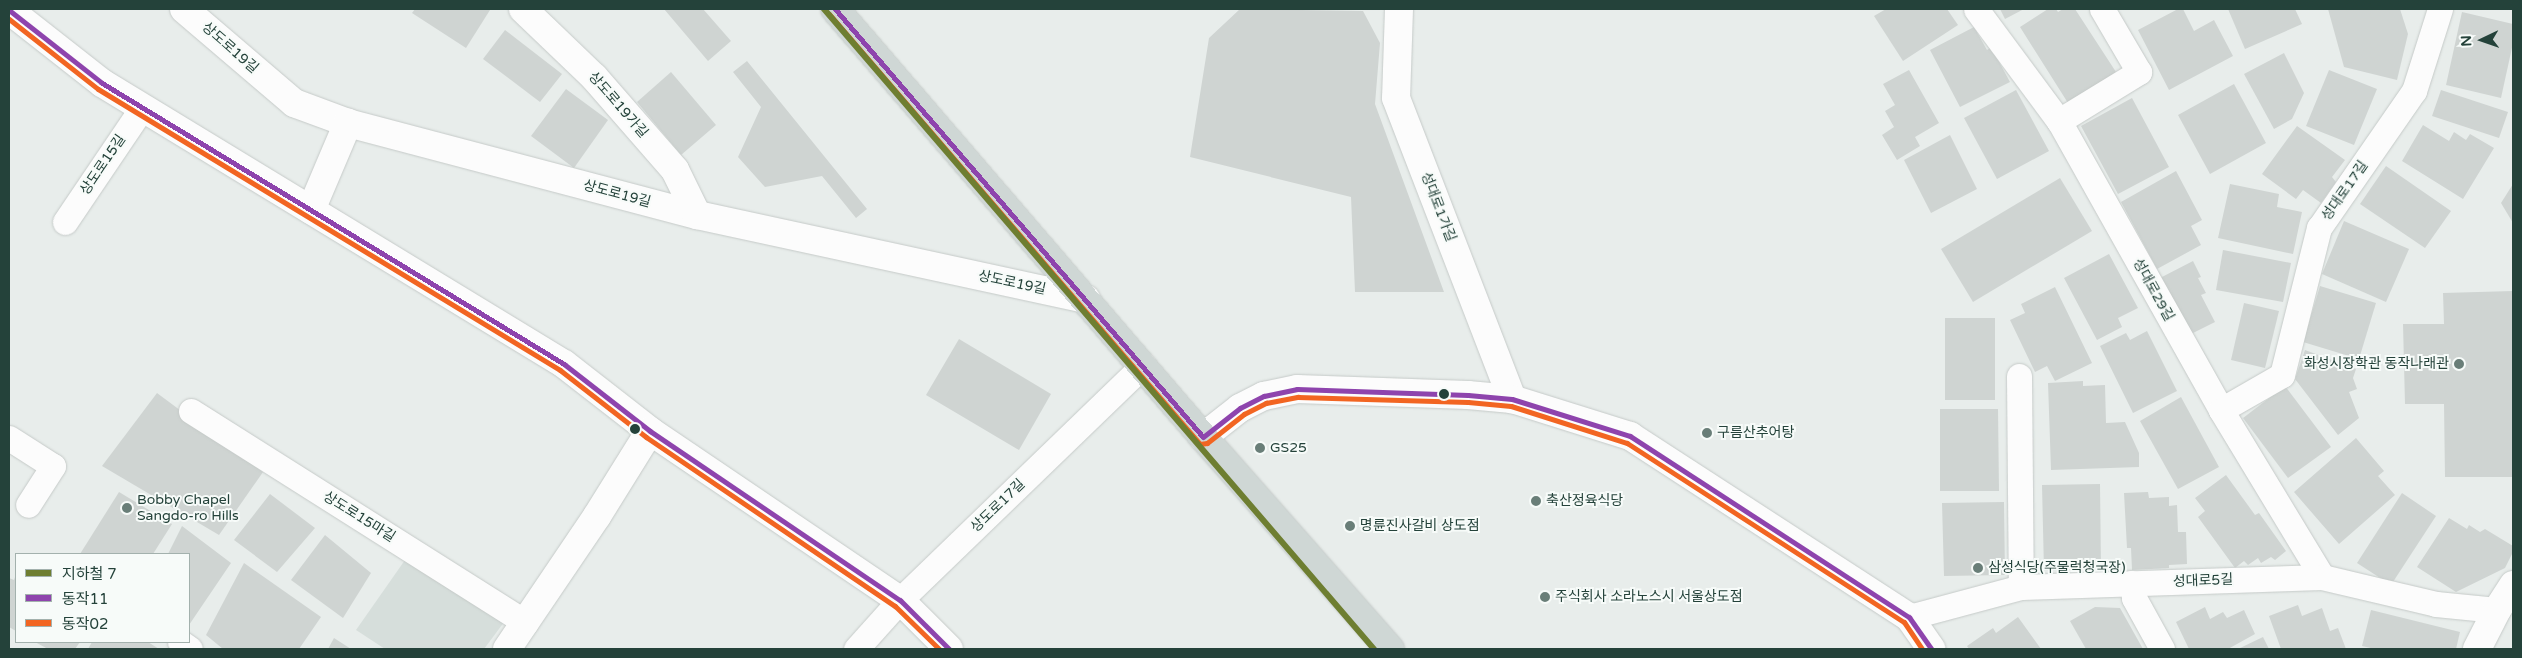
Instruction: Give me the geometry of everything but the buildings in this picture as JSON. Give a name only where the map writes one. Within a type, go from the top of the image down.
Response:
[{"type":"main road","points":[[835,9],[1203,437],[1390,649]]},
{"type":"street","name":"상도로19길","points":[[184,9],[294,102],[348,123],[697,215],[1086,299]]},
{"type":"street","name":"상도로19가길","points":[[523,9],[594,77],[675,170],[697,215]]},
{"type":"street","name":"성대로1가길","points":[[1399,9],[1396,98],[1512,399]]},
{"type":"street","points":[[9,10],[102,83],[564,364],[650,431],[900,600],[949,649]]},
{"type":"street","points":[[311,210],[348,123]]},
{"type":"street","points":[[1203,437],[1240,408],[1264,396],[1297,389],[1468,394],[1512,399],[1630,436],[1909,617],[1931,649]]},
{"type":"street","points":[[507,649],[597,516],[650,431]]},
{"type":"street","points":[[2477,649],[2497,610],[2513,585]]},
{"type":"lane","name":"성대로29길","points":[[1976,9],[2059,122],[2221,410],[2322,577]]},
{"type":"lane","points":[[2059,122],[2139,72],[2102,9]]},
{"type":"lane","name":"성대로17길","points":[[2221,410],[2282,374],[2319,228],[2414,91],[2440,9]]},
{"type":"lane","name":"상도로15길","points":[[65,222],[142,108]]},
{"type":"lane","name":"상도로17길","points":[[856,649],[900,600],[1143,365]]},
{"type":"lane","points":[[2019,376],[2021,587]]},
{"type":"lane","name":"상도로15마길","points":[[191,411],[526,623]]},
{"type":"lane","points":[[9,438],[53,466],[28,505]]},
{"type":"lane","name":"성대로5길","points":[[1909,617],[2021,587],[2322,577],[2436,604],[2497,610]]},
{"type":"lane","points":[[2132,583],[2134,598],[2162,649]]},
{"type":"shaded area","points":[[412,550],[511,613],[484,649],[385,649],[356,630]]},
{"type":"metro line","name":"7","points":[[824,9],[1374,649]]},
{"type":"transit line","name":"동작11","points":[[835,9],[1203,437],[1240,408],[1264,396],[1297,389],[1468,395],[1512,399],[1630,436],[1909,617],[1931,649]]},
{"type":"transit line","name":"동작11","points":[[9,10],[102,83],[564,364],[650,431],[900,600],[949,649]]},
{"type":"transit line","name":"동작02","points":[[829,14],[1200,444],[1207,443],[1244,414],[1266,403],[1298,397],[1468,402],[1511,406],[1627,443],[1904,622],[1922,649]]},
{"type":"transit line","name":"동작02","points":[[9,19],[98,89],[560,370],[646,437],[895,606],[939,649]]},
{"type":"place","name":"화성시장학관 동작나래관","points":[[2459,364]]},
{"type":"place","name":"구름산추어탕","points":[[1707,433]]},
{"type":"place","name":"GS25","points":[[1260,448]]},
{"type":"place","name":"축산정육식당","points":[[1536,501]]},
{"type":"place","name":"Bobby Chapel Sangdo-ro Hills","points":[[127,508]]},
{"type":"place","name":"명륜진사갈비 상도점","points":[[1350,526]]},
{"type":"place","name":"삼성식당(주물럭청국장)","points":[[1978,568]]},
{"type":"place","name":"주식회사 소라노스시 서울상도점","points":[[1545,597]]}]
